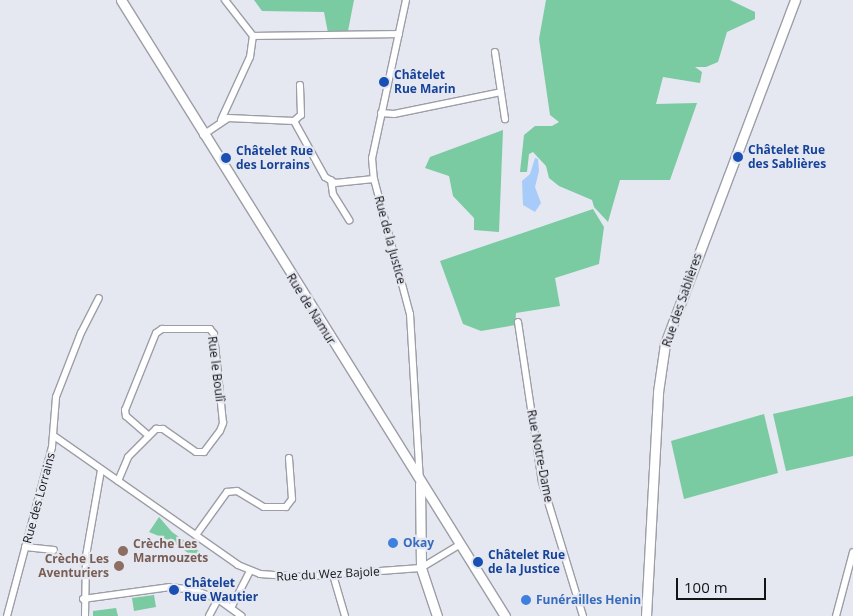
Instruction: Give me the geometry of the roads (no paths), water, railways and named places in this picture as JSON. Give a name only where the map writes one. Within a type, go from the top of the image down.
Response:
[{"type":"main road","name":"Rue de Namur","points":[[121,0],[420,484],[504,616]]},
{"type":"main road","name":"Rue des Sablières","points":[[646,616],[657,400],[665,344],[795,0]]},
{"type":"main road","points":[[420,484],[422,568],[437,616]]},
{"type":"street","points":[[204,135],[221,120],[250,57],[253,36],[225,0]]},
{"type":"street","name":"Rue de la Justice","points":[[406,0],[372,158],[374,179],[410,314],[420,484]]},
{"type":"street","points":[[253,36],[399,34]]},
{"type":"street","points":[[495,52],[505,119]]},
{"type":"street","points":[[221,120],[294,121],[302,115],[300,85]]},
{"type":"street","points":[[381,113],[394,114],[501,92]]},
{"type":"street","points":[[294,121],[325,177],[336,182],[374,179]]},
{"type":"street","points":[[331,180],[333,194],[349,220]]},
{"type":"street","name":"Rue des Lorrains","points":[[7,616],[54,436],[56,397],[81,333],[100,298]]},
{"type":"street","name":"Rue Notre-Dame","points":[[518,322],[542,482],[583,616]]},
{"type":"street","name":"Rue le Boulî","points":[[162,329],[210,329],[214,334],[223,423],[220,431],[204,452],[196,452],[163,430],[156,429],[148,435],[126,416],[125,410],[156,333],[162,329]]},
{"type":"street","points":[[118,481],[128,458],[148,435]]},
{"type":"street","name":"Rue du Wez Bajole","points":[[54,436],[250,571],[278,577],[422,568],[459,545]]},
{"type":"street","points":[[196,535],[227,492],[238,491],[264,507],[286,507],[292,499],[289,458]]},
{"type":"street","points":[[85,616],[83,599],[101,470]]},
{"type":"street","points":[[26,547],[54,550]]},
{"type":"street","points":[[836,616],[853,552]]},
{"type":"street","points":[[231,608],[250,571]]},
{"type":"street","points":[[333,575],[345,616]]},
{"type":"street","points":[[83,599],[170,587],[194,590],[218,599],[240,616]]},
{"type":"street","points":[[209,616],[218,599]]},
{"type":"water","points":[[535,158],[538,159],[539,171],[535,187],[541,203],[535,212],[523,205],[522,181],[530,174]]},
{"type":"place","name":"Châtelet Rue Marin","points":[[384,82]]},
{"type":"place","name":"Châtelet Rue des Sablières","points":[[738,157]]},
{"type":"place","name":"Châtelet Rue des Lorrains","points":[[226,158]]},
{"type":"place","name":"Okay","points":[[393,543]]},
{"type":"place","name":"Crèche Les Marmouzets","points":[[123,551]]},
{"type":"place","name":"Châtelet Rue de la Justice","points":[[478,562]]},
{"type":"place","name":"Crèche Les Aventuriers","points":[[119,566]]},
{"type":"place","name":"Châtelet Rue Wautier","points":[[174,590]]},
{"type":"place","name":"Funérailles Henin","points":[[526,600]]}]
